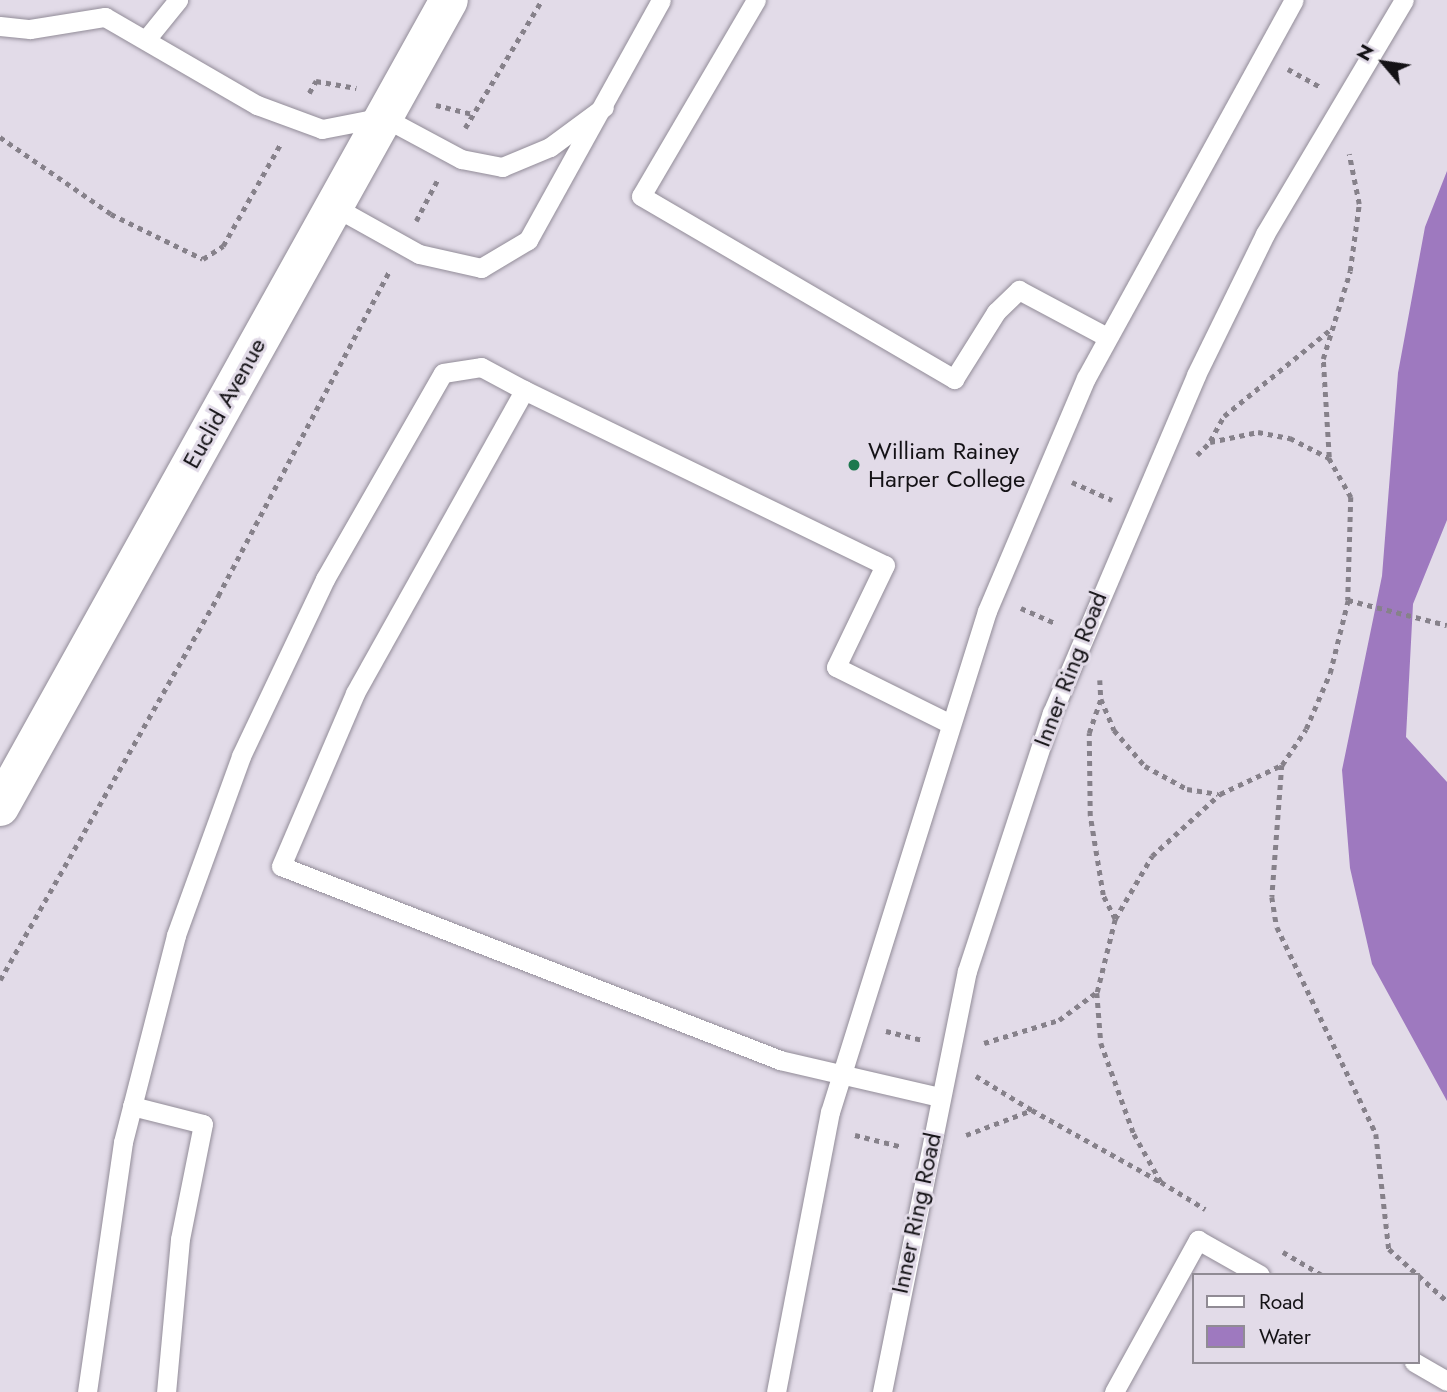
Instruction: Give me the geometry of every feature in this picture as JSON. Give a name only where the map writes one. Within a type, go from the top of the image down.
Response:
[{"type":"main road","name":"Euclid Avenue","points":[[0,807],[449,0]]},
{"type":"lane","points":[[148,37],[178,0]]},
{"type":"lane","points":[[333,206],[419,254],[481,268],[528,240],[662,0]]},
{"type":"lane","points":[[756,0],[640,196],[954,379],[996,312],[1019,290],[1107,337]]},
{"type":"lane","points":[[776,1392],[840,1074],[992,599],[1107,337],[1294,0]]},
{"type":"lane","name":"Inner Ring Road","points":[[882,1392],[951,1047],[1007,838],[1081,635],[1135,510],[1259,246],[1342,100],[1404,0]]},
{"type":"lane","points":[[0,26],[30,29],[105,17],[148,37],[257,105],[322,129],[383,117],[461,159],[502,167],[550,148],[604,107]]},
{"type":"lane","points":[[88,1392],[132,1106],[176,934],[241,756],[325,579],[443,373],[458,366],[481,367],[885,565],[836,667],[951,724]]},
{"type":"lane","points":[[524,390],[355,693],[281,866],[780,1060],[940,1097]]},
{"type":"lane","points":[[132,1106],[202,1124],[180,1239],[166,1392]]},
{"type":"lane","points":[[1114,1392],[1199,1240],[1257,1273]]},
{"type":"lane","points":[[1417,1364],[1447,1381]]},
{"type":"path","points":[[473,114],[542,0]]},
{"type":"path","points":[[1280,64],[1342,100]]},
{"type":"path","points":[[0,137],[111,214],[203,260],[223,246],[271,160]]},
{"type":"path","points":[[1348,148],[1360,204],[1350,271],[1330,329],[1321,382],[1329,458],[1351,497],[1348,600],[1330,673],[1282,765],[1272,897],[1277,927],[1376,1134],[1389,1249],[1416,1273]]},
{"type":"path","points":[[415,221],[432,189]]},
{"type":"path","points":[[0,980],[218,596],[380,287]]},
{"type":"path","points":[[1193,459],[1210,442],[1224,416],[1330,329]]},
{"type":"path","points":[[1210,442],[1236,433],[1274,433],[1329,458]]},
{"type":"path","points":[[1071,467],[1066,479],[1135,510]]},
{"type":"path","points":[[1348,600],[1416,615],[1447,625]]},
{"type":"path","points":[[1013,604],[1110,645],[1101,699],[1089,733],[1090,816],[1103,895],[1115,919]]},
{"type":"path","points":[[1101,699],[1114,730],[1145,766],[1187,789],[1220,794]]},
{"type":"path","points":[[1161,1182],[1114,1090],[1097,992],[1115,919],[1152,856],[1220,794],[1282,765]]},
{"type":"path","points":[[979,1044],[1059,1020],[1097,992]]},
{"type":"path","points":[[877,1029],[951,1047]]},
{"type":"path","points":[[972,1074],[1217,1216]]},
{"type":"path","points":[[962,1139],[990,1121],[1032,1110]]},
{"type":"path","points":[[1269,1244],[1319,1273]]},
{"type":"path","points":[[1419,1276],[1447,1301]]},
{"type":"water","points":[[1447,171],[1447,520],[1413,604],[1406,737],[1447,782],[1447,1101],[1372,964],[1350,868],[1342,770],[1382,576],[1398,373],[1425,227]]},
{"type":"place","name":"William Rainey Harper College","points":[[854,465]]}]
